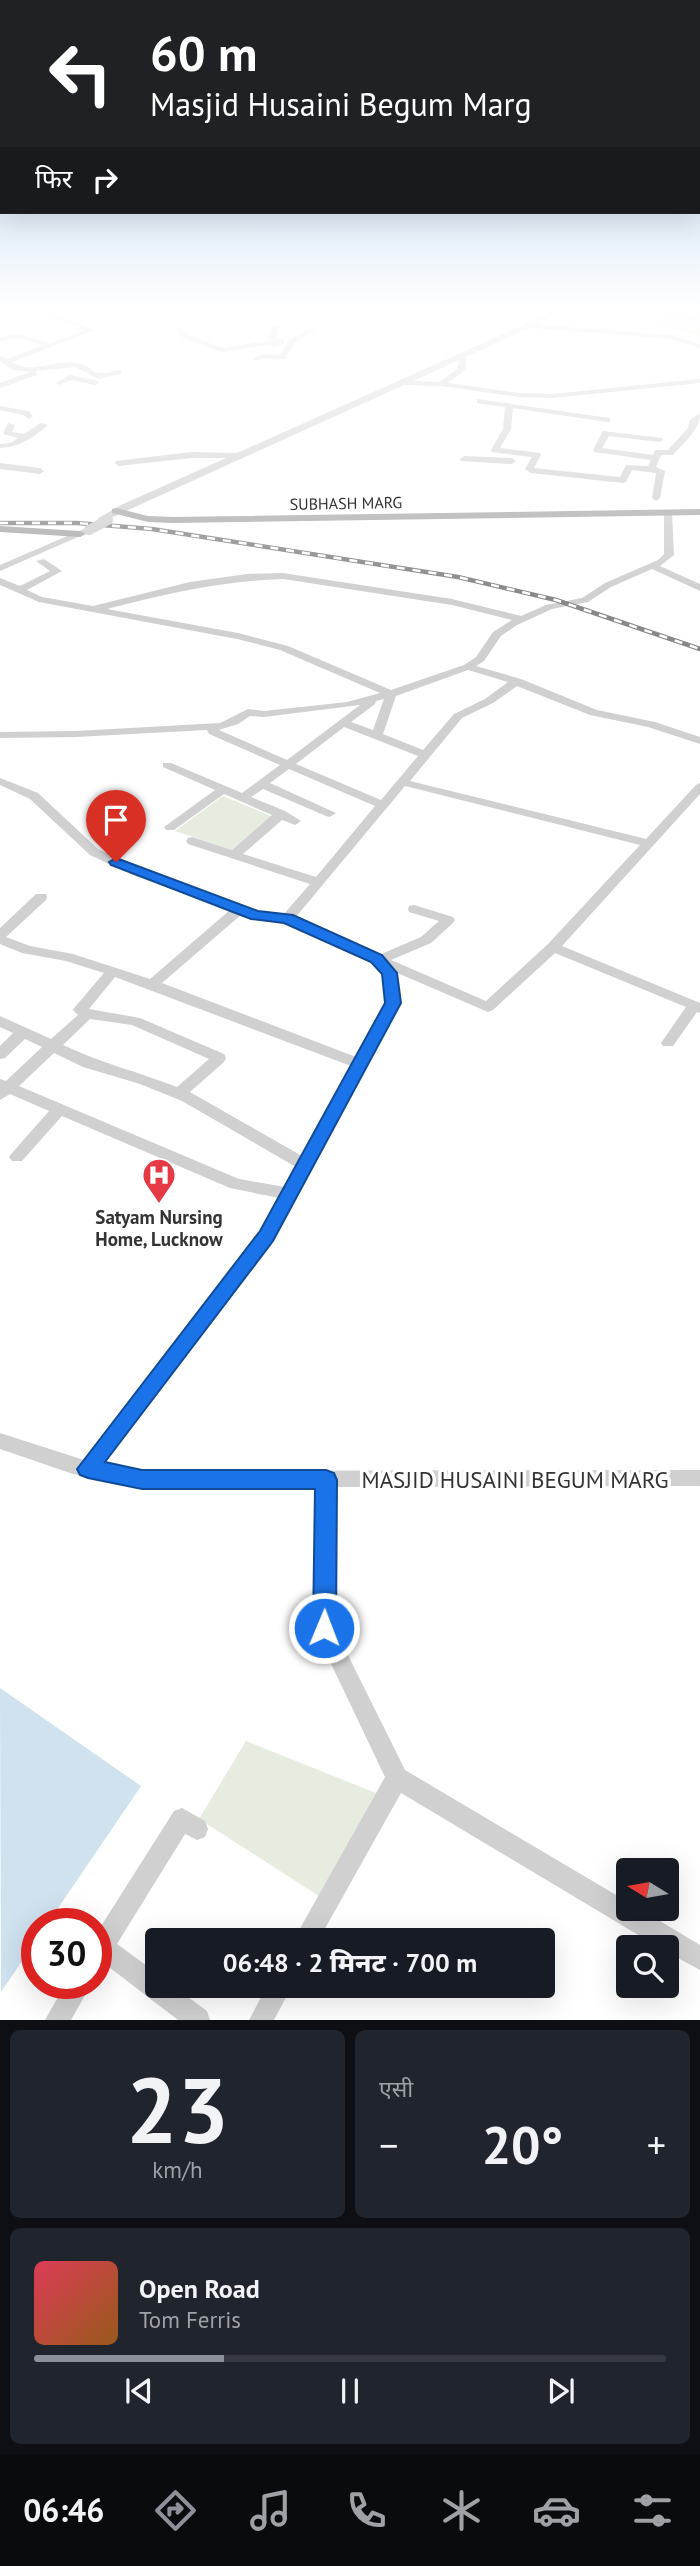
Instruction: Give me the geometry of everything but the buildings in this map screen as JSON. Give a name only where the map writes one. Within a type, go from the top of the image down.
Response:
[{"type":"main road","name":"SUBHASH MARG","points":[[112,516],[173,520],[700,512]]},
{"type":"main road","points":[[0,529],[81,532]]},
{"type":"street","points":[[0,566],[81,532],[355,405]]},
{"type":"street","points":[[505,405],[607,420]]},
{"type":"street","points":[[556,405],[570,406]]},
{"type":"street","points":[[509,406],[508,429],[495,450],[537,455],[531,464],[531,470],[591,475],[598,469],[627,472],[629,467],[661,471],[656,498]]},
{"type":"street","points":[[0,408],[29,417]]},
{"type":"street","points":[[659,440],[606,433],[597,450],[657,455],[670,453],[692,429],[700,415]]},
{"type":"street","points":[[11,425],[7,434],[28,437]]},
{"type":"street","points":[[0,446],[13,445],[44,425]]},
{"type":"street","points":[[651,469],[663,429]]},
{"type":"street","points":[[0,463],[16,447]]},
{"type":"street","points":[[119,463],[206,454],[243,456]]},
{"type":"street","points":[[163,458],[203,474]]},
{"type":"street","points":[[464,459],[486,462],[496,459],[531,464]]},
{"type":"street","points":[[0,463],[40,471]]},
{"type":"street","points":[[0,735],[76,734],[214,726],[234,722],[248,712],[347,705],[391,694],[468,667],[480,659],[497,634],[521,619],[550,607],[585,600],[608,585],[669,555],[668,513]]},
{"type":"street","points":[[20,590],[57,571],[41,561]]},
{"type":"street","points":[[651,565],[700,588]]},
{"type":"street","points":[[97,608],[190,586],[247,577],[283,576],[452,602],[521,619]]},
{"type":"street","points":[[0,581],[39,599],[238,636],[284,649],[391,694]]},
{"type":"street","points":[[468,667],[517,681],[594,713],[652,724],[700,741]]},
{"type":"street","points":[[287,919],[458,716],[489,701],[517,681]]},
{"type":"street","points":[[377,735],[391,694]]},
{"type":"street","points":[[243,798],[376,698]]},
{"type":"street","points":[[343,723],[424,755]]},
{"type":"street","points":[[214,726],[213,732],[382,805]]},
{"type":"street","points":[[167,765],[295,821]]},
{"type":"street","points":[[0,781],[34,796],[94,852],[139,873],[256,915],[287,919],[488,1007],[553,947],[700,787]]},
{"type":"street","points":[[401,782],[648,843]]},
{"type":"street","points":[[262,784],[330,813]]},
{"type":"street","points":[[170,827],[223,790]]},
{"type":"street","points":[[234,855],[281,814]]},
{"type":"street","points":[[192,841],[318,882]]},
{"type":"street","points":[[41,897],[0,937],[27,950],[68,957],[152,984],[358,1063]]},
{"type":"street","points":[[152,984],[240,909]]},
{"type":"street","points":[[378,959],[426,940],[448,920],[414,909]]},
{"type":"street","points":[[553,947],[697,1007],[668,1043]]},
{"type":"street","points":[[88,1469],[267,1236],[358,1063],[393,1003],[389,973],[378,959]]},
{"type":"street","points":[[112,972],[80,1010],[87,1014],[135,1021],[219,1058],[179,1094]]},
{"type":"street","points":[[87,1014],[3,1089],[236,1184],[288,1195]]},
{"type":"street","points":[[0,1021],[88,1063],[145,1080],[179,1094],[304,1165]]},
{"type":"street","points":[[0,1054],[24,1031]]},
{"type":"street","points":[[17,1157],[59,1110]]},
{"type":"street","name":"MASJID HUSAINI BEGUM MARG","points":[[0,1441],[88,1469],[142,1479],[700,1478]]},
{"type":"street","points":[[326,1480],[324,1628],[397,1778],[700,1958]]},
{"type":"street","points":[[312,1928],[397,1778]]},
{"type":"street","points":[[112,1930],[182,1819],[197,1829]]},
{"type":"street","points":[[112,1960],[198,2020]]},
{"type":"street","points":[[261,2020],[273,1998]]},
{"type":"street","points":[[57,2020],[70,1999]]},
{"type":"shaded area","points":[[223,796],[271,816],[232,850],[175,831]]},
{"type":"shaded area","points":[[246,1741],[376,1793],[319,1896],[199,1819]]},
{"type":"water","points":[[0,1688],[141,1786],[58,1908],[21,1908],[21,1963],[1,1992]]},
{"type":"railway","points":[[0,523],[77,523],[152,529],[458,577],[556,600],[700,649]]},
{"type":"place","name":"Satyam Nursing Home, Lucknow","points":[[159,1205]]},
{"type":"route","points":[[116,862],[139,873],[256,915],[287,919],[376,959],[389,973],[393,1003],[358,1063],[267,1236],[88,1469],[142,1479],[326,1480],[324,1628]]}]
